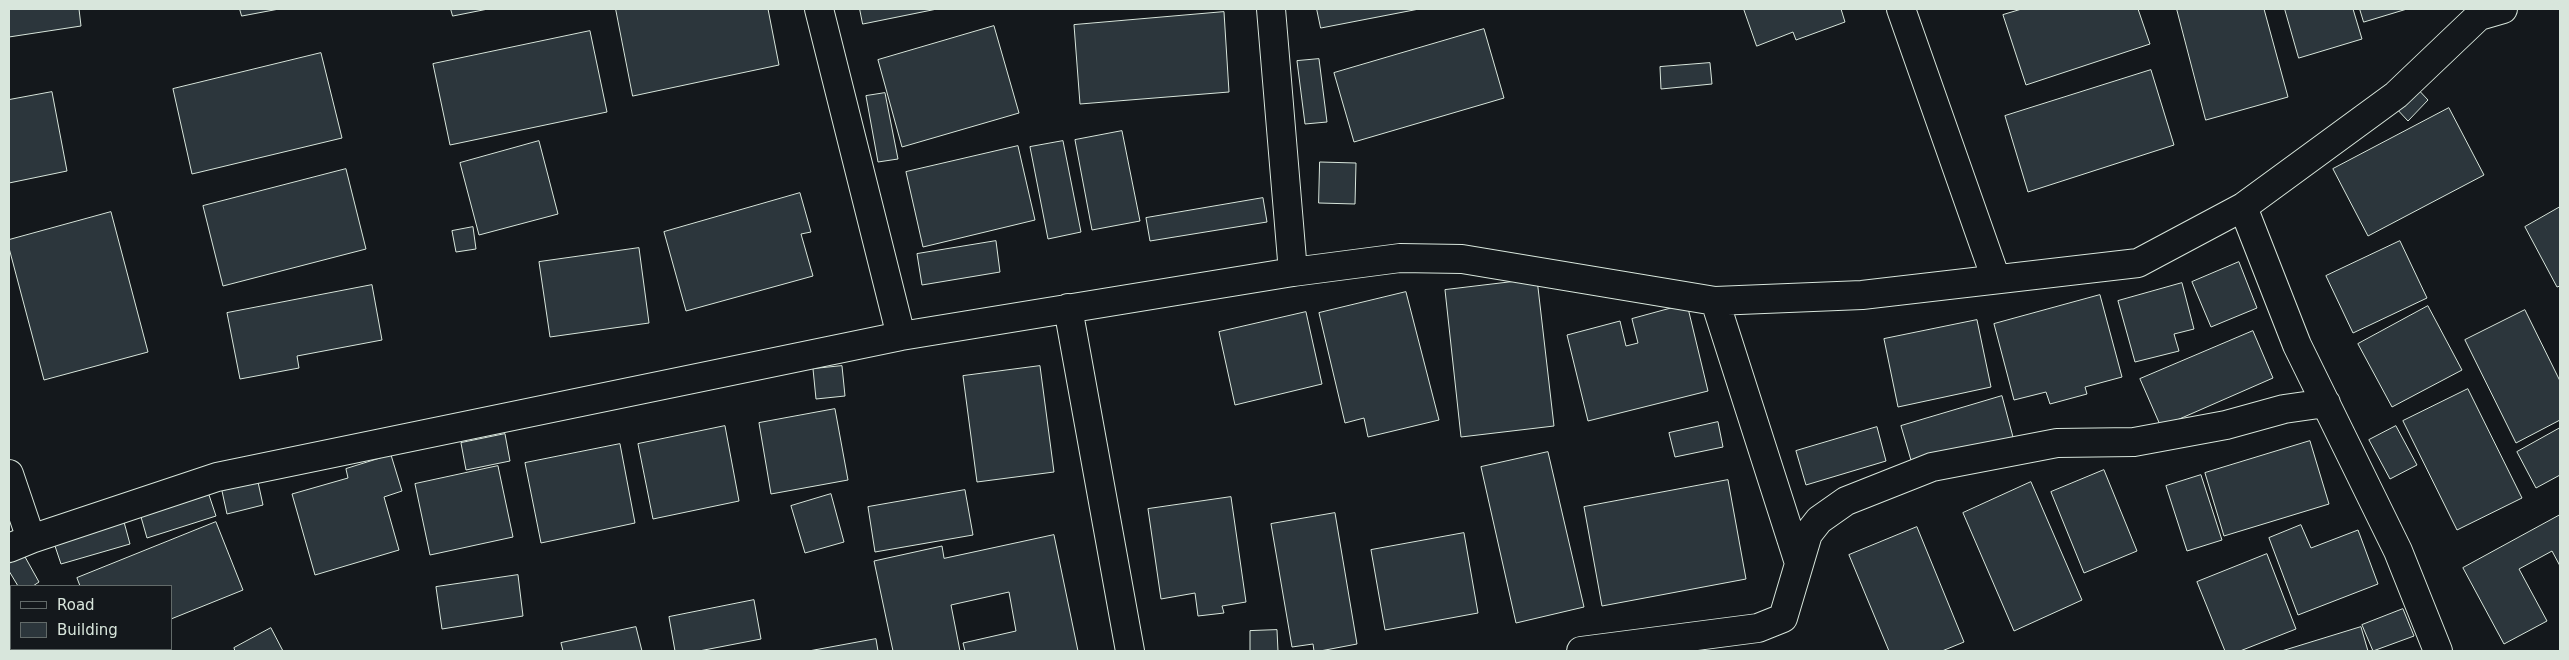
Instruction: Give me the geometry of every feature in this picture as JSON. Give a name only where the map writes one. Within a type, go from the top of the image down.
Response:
[{"type":"street","points":[[818,9],[901,336]]},
{"type":"street","points":[[1271,9],[1293,272]]},
{"type":"street","points":[[1901,9],[1996,279]]},
{"type":"street","points":[[9,474],[20,544],[217,477],[901,336],[1293,272],[1400,258],[1462,259],[1715,301],[1862,295],[2138,263],[2243,207],[2396,95],[2486,11]]},
{"type":"street","points":[[2243,207],[2297,345],[2398,551],[2438,651]]},
{"type":"street","points":[[1715,301],[1798,560]]},
{"type":"street","points":[[1068,308],[1130,651]]},
{"type":"street","points":[[1581,651],[1758,628],[1783,618],[1798,560],[1808,534],[1819,520],[1846,501],[1932,467],[2056,443],[2134,442],[2226,425],[2284,409],[2326,403]]},
{"type":"building","points":[[9,9],[79,9],[81,26],[9,37]]},
{"type":"building","points":[[240,9],[279,9],[242,16]]},
{"type":"building","points":[[451,9],[488,9],[453,16]]},
{"type":"building","points":[[616,9],[768,9],[779,65],[633,96]]},
{"type":"building","points":[[860,9],[937,9],[863,24]]},
{"type":"building","points":[[1317,9],[1419,9],[1321,28]]},
{"type":"building","points":[[1744,9],[1841,9],[1845,22],[1796,40],[1793,32],[1757,46]]},
{"type":"building","points":[[2022,9],[2138,9],[2150,44],[2026,85],[2003,15]]},
{"type":"building","points":[[2177,9],[2264,9],[2288,97],[2206,120]]},
{"type":"building","points":[[2285,9],[2353,9],[2362,39],[2299,58]]},
{"type":"building","points":[[2360,9],[2407,9],[2364,22]]},
{"type":"building","points":[[1224,12],[1229,92],[1080,104],[1074,25]]},
{"type":"building","points":[[994,26],[1019,113],[902,147],[878,60]]},
{"type":"building","points":[[1484,29],[1504,98],[1354,142],[1334,73]]},
{"type":"building","points":[[590,31],[607,112],[450,145],[433,64]]},
{"type":"building","points":[[321,53],[342,138],[192,174],[173,89]]},
{"type":"building","points":[[1319,59],[1327,122],[1305,124],[1297,61]]},
{"type":"building","points":[[1710,63],[1712,84],[1661,89],[1660,67]]},
{"type":"building","points":[[2151,70],[2174,145],[2028,192],[2005,116]]},
{"type":"building","points":[[2414,85],[2428,100],[2408,121],[2394,106]]},
{"type":"building","points":[[52,92],[67,171],[9,183],[9,100]]},
{"type":"building","points":[[885,93],[898,159],[878,162],[866,96]]},
{"type":"building","points":[[2449,108],[2484,175],[2368,236],[2333,169]]},
{"type":"building","points":[[1122,131],[1140,221],[1092,230],[1075,140]]},
{"type":"building","points":[[539,141],[558,214],[479,235],[460,163]]},
{"type":"building","points":[[1063,141],[1081,232],[1048,239],[1030,147]]},
{"type":"building","points":[[1018,146],[1035,220],[923,247],[906,172]]},
{"type":"building","points":[[1320,162],[1356,163],[1355,204],[1319,203]]},
{"type":"building","points":[[346,169],[366,249],[223,286],[203,206]]},
{"type":"building","points":[[800,193],[811,232],[801,234],[813,276],[686,311],[664,232]]},
{"type":"building","points":[[1263,198],[1267,222],[1150,241],[1146,218]]},
{"type":"building","points":[[2560,207],[2560,286],[2557,287],[2525,227]]},
{"type":"building","points":[[111,212],[148,352],[44,380],[9,248],[9,240]]},
{"type":"building","points":[[473,227],[476,249],[456,252],[452,231]]},
{"type":"building","points":[[996,241],[1000,272],[922,285],[917,254]]},
{"type":"building","points":[[2400,241],[2427,298],[2353,333],[2326,276]]},
{"type":"building","points":[[639,248],[649,323],[550,337],[539,262]]},
{"type":"building","points":[[2239,262],[2257,308],[2211,327],[2192,282]]},
{"type":"building","points":[[1537,279],[1554,426],[1461,437],[1445,290]]},
{"type":"building","points":[[2182,283],[2194,329],[2174,334],[2179,351],[2135,362],[2118,301]]},
{"type":"building","points":[[372,285],[382,340],[297,356],[299,368],[240,379],[227,313]]},
{"type":"building","points":[[1406,292],[1439,420],[1368,437],[1364,418],[1345,423],[1319,313]]},
{"type":"building","points":[[2100,295],[2122,377],[2085,387],[2087,394],[2050,404],[2046,392],[2014,400],[1994,324]]},
{"type":"building","points":[[1687,304],[1708,391],[1588,421],[1567,335],[1620,321],[1626,346],[1638,343],[1632,319]]},
{"type":"building","points":[[2428,306],[2462,370],[2392,407],[2358,344]]},
{"type":"building","points":[[2525,310],[2560,381],[2560,420],[2516,443],[2465,340]]},
{"type":"building","points":[[1306,312],[1322,384],[1235,405],[1219,332]]},
{"type":"building","points":[[1977,320],[1991,387],[1898,407],[1884,339]]},
{"type":"building","points":[[2253,331],[2273,378],[2161,427],[2140,379]]},
{"type":"building","points":[[842,366],[845,396],[816,399],[813,369]]},
{"type":"building","points":[[1040,366],[1054,472],[977,482],[963,376]]},
{"type":"building","points":[[2468,389],[2522,498],[2457,530],[2403,421]]},
{"type":"building","points":[[2002,396],[2013,437],[1913,467],[1901,426]]},
{"type":"building","points":[[835,409],[848,480],[771,494],[759,423]]},
{"type":"building","points":[[1718,422],[1723,447],[1675,457],[1669,433]]},
{"type":"building","points":[[725,426],[739,501],[653,519],[638,444]]},
{"type":"building","points":[[2396,426],[2417,465],[2390,479],[2369,440]]},
{"type":"building","points":[[1877,427],[1886,461],[1806,485],[1796,451]]},
{"type":"building","points":[[2560,428],[2560,475],[2536,488],[2517,452]]},
{"type":"building","points":[[505,434],[510,461],[466,470],[461,443]]},
{"type":"building","points":[[2310,441],[2329,504],[2224,536],[2205,473]]},
{"type":"building","points":[[620,444],[635,523],[541,543],[525,463]]},
{"type":"building","points":[[1548,452],[1584,607],[1516,623],[1481,467]]},
{"type":"building","points":[[391,455],[402,491],[384,497],[399,550],[315,575],[292,494],[348,478],[346,469]]},
{"type":"building","points":[[498,466],[513,537],[430,555],[415,484]]},
{"type":"building","points":[[2104,470],[2137,551],[2084,573],[2051,492]]},
{"type":"building","points":[[2201,475],[2222,540],[2187,551],[2166,486]]},
{"type":"building","points":[[1728,480],[1746,579],[1602,606],[1584,507]]},
{"type":"building","points":[[258,482],[263,505],[227,514],[222,491]]},
{"type":"building","points":[[2031,482],[2082,600],[2014,631],[1963,513]]},
{"type":"building","points":[[965,490],[973,535],[875,552],[868,507]]},
{"type":"building","points":[[831,494],[844,542],[805,553],[791,506]]},
{"type":"building","points":[[209,495],[216,516],[147,538],[141,517]]},
{"type":"building","points":[[1231,497],[1246,602],[1222,606],[1224,613],[1198,616],[1195,593],[1161,599],[1148,509]]},
{"type":"building","points":[[1335,513],[1357,644],[1320,651],[1314,651],[1313,644],[1292,647],[1271,524]]},
{"type":"building","points":[[2560,515],[2560,566],[2552,551],[2519,569],[2547,621],[2504,644],[2463,568]]},
{"type":"building","points":[[124,522],[130,544],[61,564],[54,543]]},
{"type":"building","points":[[216,522],[243,590],[172,619],[172,585],[80,585],[77,578]]},
{"type":"building","points":[[2301,525],[2311,548],[2358,530],[2378,584],[2298,615],[2269,538]]},
{"type":"building","points":[[1917,527],[1964,642],[1942,651],[1889,651],[1849,555]]},
{"type":"building","points":[[1464,533],[1478,613],[1385,630],[1371,550]]},
{"type":"building","points":[[1054,535],[1078,651],[965,651],[963,643],[1016,631],[1009,592],[951,605],[960,651],[893,651],[874,561],[942,546],[944,558]]},
{"type":"building","points":[[2267,554],[2296,629],[2240,651],[2225,651],[2197,582]]},
{"type":"building","points":[[24,555],[39,582],[34,585],[17,585],[9,571],[9,564]]},
{"type":"building","points":[[518,575],[523,616],[442,629],[436,587]]},
{"type":"building","points":[[754,600],[761,639],[699,651],[675,651],[669,617]]},
{"type":"building","points":[[2403,609],[2414,636],[2373,651],[2362,625]]},
{"type":"building","points":[[636,627],[642,651],[563,651],[561,643]]},
{"type":"building","points":[[2361,627],[2368,651],[2282,651]]},
{"type":"building","points":[[271,628],[283,651],[235,651],[234,648]]},
{"type":"building","points":[[1277,630],[1278,651],[1250,651],[1250,631]]},
{"type":"building","points":[[876,639],[878,651],[809,651]]}]
